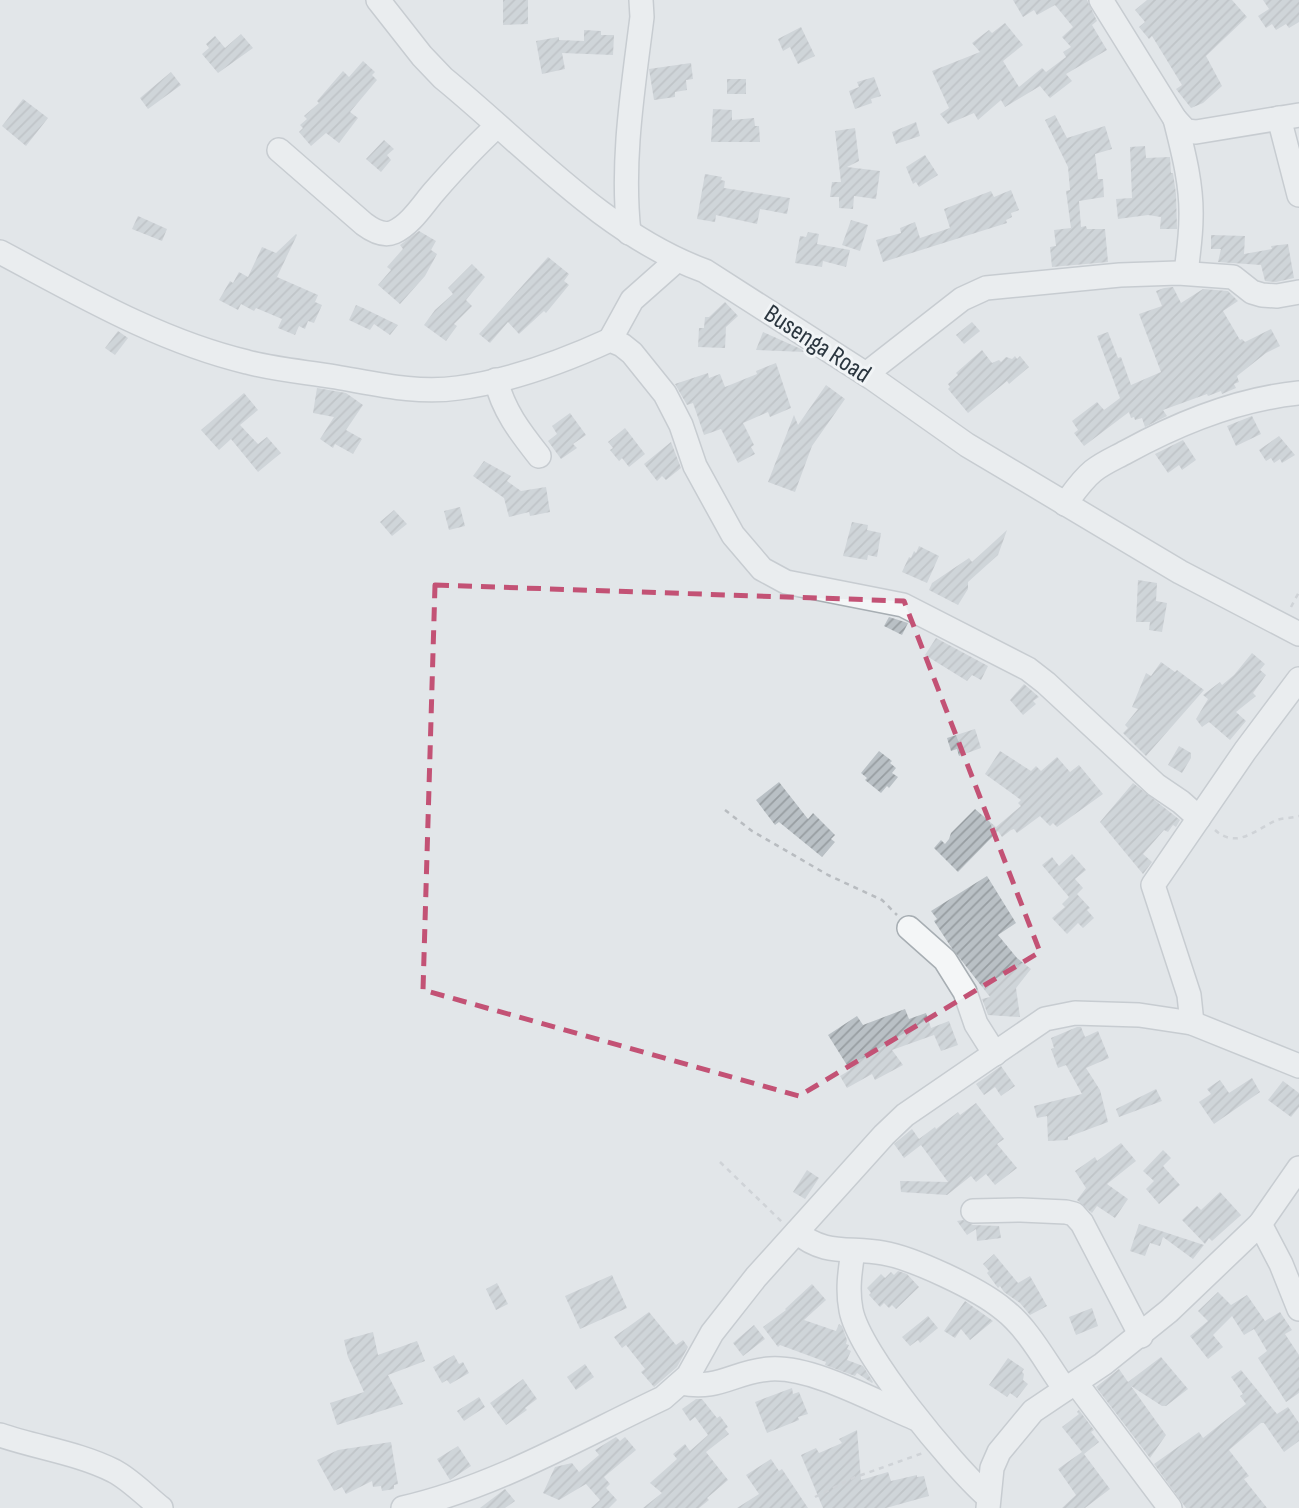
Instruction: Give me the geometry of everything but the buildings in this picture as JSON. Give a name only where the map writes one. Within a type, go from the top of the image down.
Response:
[{"type":"street","name":"Busenga Road","points":[[378,0],[422,56],[497,126],[615,225],[676,261],[705,271],[866,374],[967,445],[1065,504],[1180,572],[1299,634]]},
{"type":"street","points":[[629,233],[625,198],[626,173],[642,0]]},
{"type":"street","points":[[1101,0],[1175,119],[1186,131],[1196,132],[1289,117],[1299,195]]},
{"type":"street","points":[[1175,119],[1185,157],[1190,194],[1191,216],[1186,273]]},
{"type":"street","points":[[279,149],[374,232],[386,234],[394,232],[409,220],[497,126]]},
{"type":"street","points":[[0,252],[122,317],[246,362],[379,386],[431,390],[496,380],[563,360],[610,340],[632,300],[676,261]]},
{"type":"street","points":[[866,374],[962,299],[986,288],[1120,275],[1186,273],[1233,277],[1252,292],[1262,295],[1277,296],[1299,292]]},
{"type":"street","points":[[610,340],[622,345],[632,354],[665,394],[681,425],[695,466],[733,535],[762,569],[786,582],[903,605],[1028,669],[1156,785],[1200,816]]},
{"type":"street","points":[[496,380],[508,414],[539,456]]},
{"type":"street","points":[[1065,504],[1086,477],[1096,469],[1150,439],[1215,411],[1299,393]]},
{"type":"street","points":[[1192,1023],[1189,995],[1153,885],[1299,679]]},
{"type":"street","points":[[909,928],[945,960],[965,992],[975,1024],[995,1054]]},
{"type":"street","points":[[403,1508],[439,1500],[473,1488],[663,1398],[688,1376],[712,1333],[756,1277],[884,1135],[905,1115],[1045,1019],[1075,1013],[1139,1015],[1192,1023],[1299,1066]]},
{"type":"street","points":[[988,1502],[992,1468],[999,1452],[1032,1411],[1141,1336],[1260,1224],[1299,1168]]},
{"type":"street","points":[[973,1211],[1045,1210],[1074,1214],[1082,1223],[1141,1336]]},
{"type":"street","points":[[1260,1224],[1299,1308]]},
{"type":"street","points":[[796,1233],[818,1246],[881,1252],[907,1259],[1004,1309],[1170,1508]]},
{"type":"street","points":[[853,1251],[849,1293],[855,1321],[895,1388],[988,1502]]},
{"type":"street","points":[[681,1384],[709,1386],[759,1370],[787,1369],[841,1385],[922,1421]]},
{"type":"street","points":[[0,1435],[56,1450],[116,1472],[161,1508]]},
{"type":"path","points":[[725,810],[752,831],[828,875],[882,900],[909,928]]},
{"type":"path","points":[[1200,816],[1220,834],[1241,838],[1261,831],[1277,820],[1299,816]]},
{"type":"path","points":[[720,1162],[796,1233]]},
{"type":"path","points":[[815,1497],[866,1473],[942,1447]]},
{"type":"highlighted area","points":[[435,585],[904,601],[1040,952],[799,1096],[423,990]]}]
